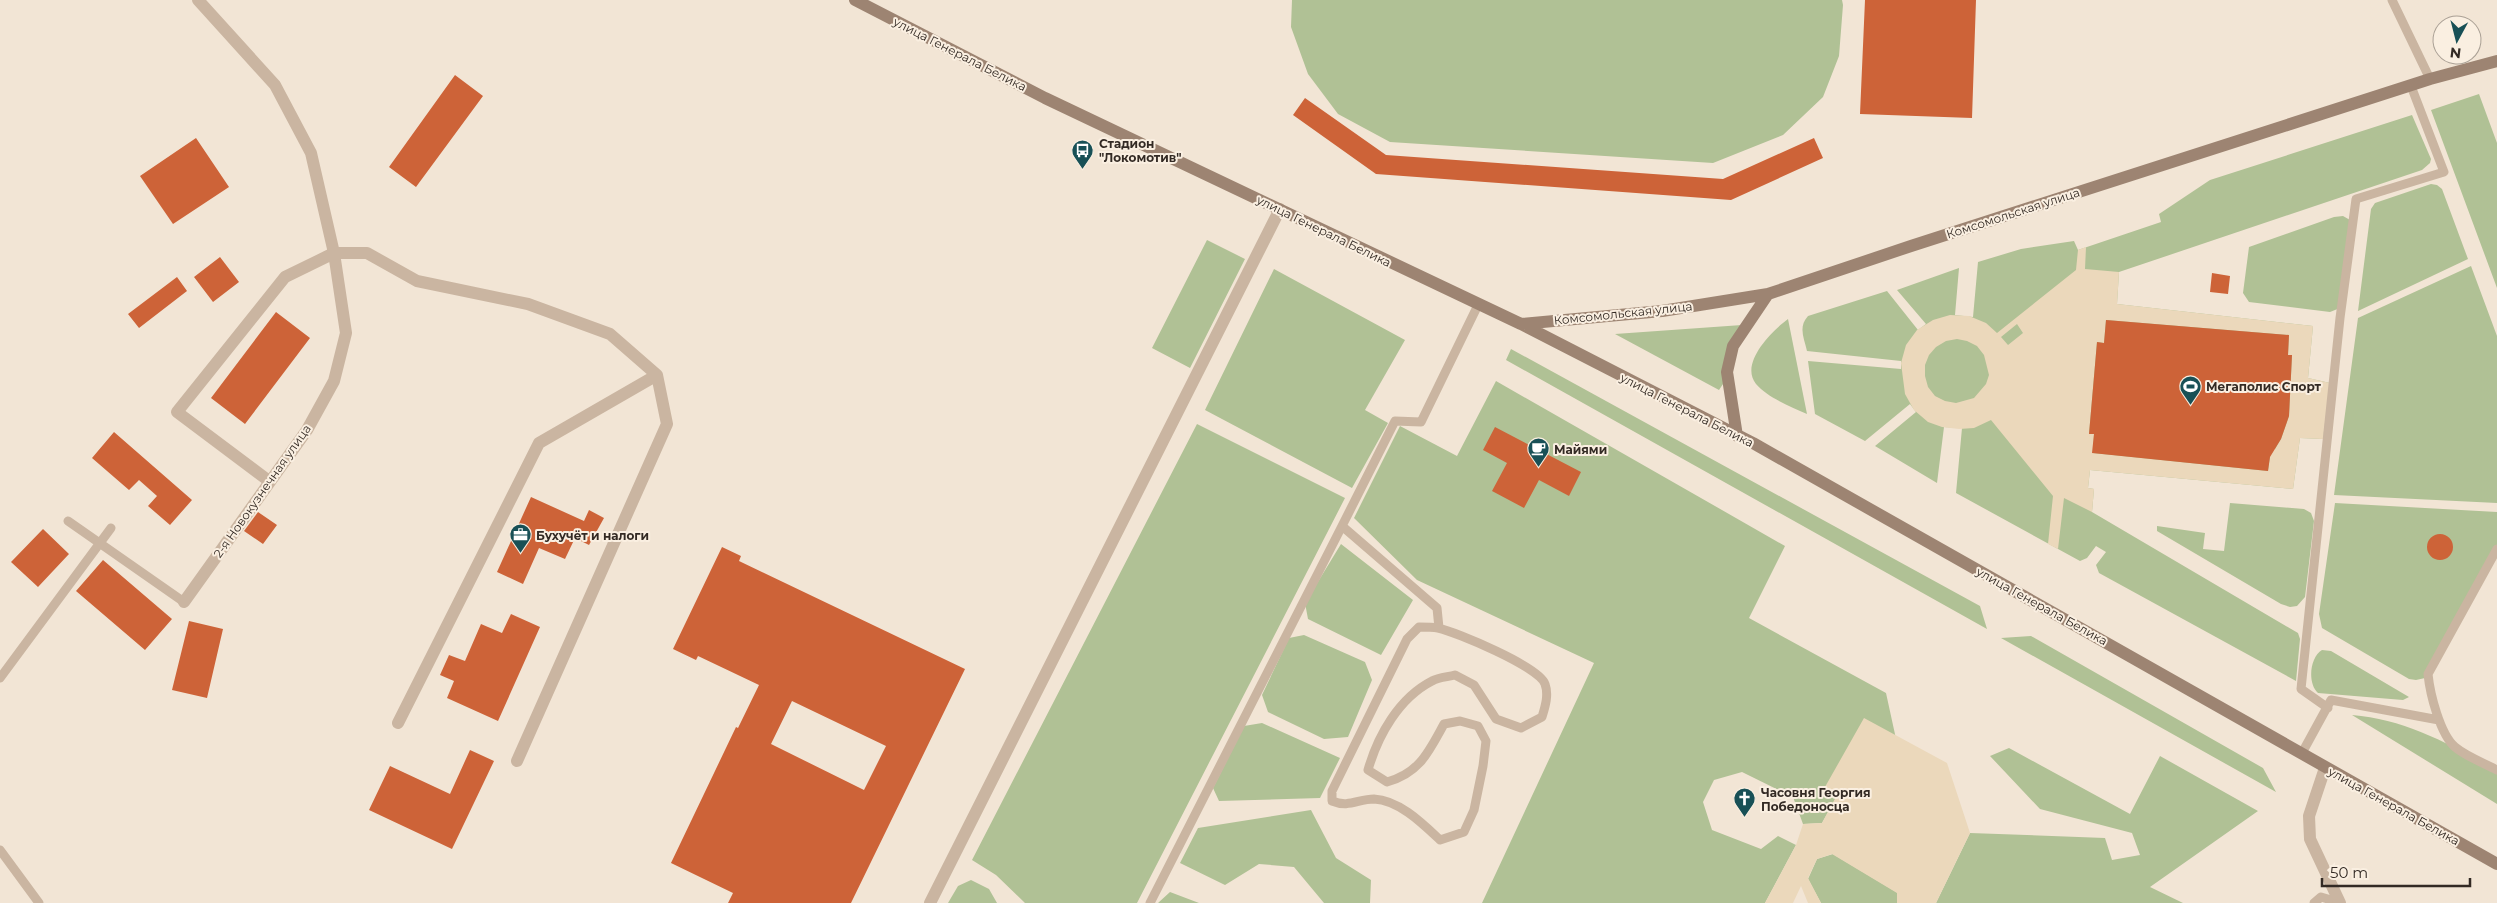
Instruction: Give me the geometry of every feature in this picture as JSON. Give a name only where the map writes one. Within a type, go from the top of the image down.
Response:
[{"type":"main road","name":"улица Генерала Белика","points":[[855,0],[1045,98],[1521,324],[1738,436],[2497,864]]},
{"type":"main road","name":"Комсомольская улица","points":[[1521,324],[1662,311],[1768,294],[1920,243],[2430,79],[2497,61]]},
{"type":"main road","points":[[1738,436],[1727,372],[1733,346],[1768,294]]},
{"type":"street","name":"2-я Новокузнечная улица","points":[[184,602],[307,430],[334,381],[346,333],[334,253],[311,153],[275,85],[198,0]]},
{"type":"street","points":[[930,903],[1280,209]]},
{"type":"street","points":[[269,481],[176,412],[285,277],[334,253],[367,253],[417,281],[528,304],[610,334],[657,375],[667,424],[517,761]]},
{"type":"street","points":[[398,723],[540,443],[657,375]]},
{"type":"street","points":[[2325,768],[2309,816],[2310,839],[2339,903]]},
{"type":"lane","points":[[2392,0],[2430,79]]},
{"type":"lane","points":[[2328,708],[2300,689],[2339,328],[2356,200],[2444,172],[2411,86]]},
{"type":"lane","points":[[1150,903],[1395,421],[1421,422],[1478,305]]},
{"type":"lane","points":[[68,521],[184,602]]},
{"type":"lane","points":[[1342,526],[1437,608],[1439,628]]},
{"type":"lane","points":[[0,678],[111,528]]},
{"type":"lane","points":[[2497,548],[2428,674],[2431,698],[2439,720],[2454,746],[2497,770]]},
{"type":"lane","points":[[1419,627],[1439,628],[1518,661],[1535,671],[1545,683],[1547,702],[1542,717],[1521,728],[1496,719],[1474,685],[1455,675],[1434,680],[1413,693],[1390,721],[1374,749],[1368,770],[1387,782],[1402,778],[1424,760],[1444,724],[1460,721],[1478,726],[1486,742],[1474,810],[1464,832],[1440,840],[1425,826],[1394,804],[1374,799],[1342,805],[1332,801],[1332,791],[1407,639],[1419,627]]},
{"type":"lane","points":[[2302,753],[2332,700],[2439,720]]},
{"type":"lane","points":[[0,850],[39,903]]},
{"type":"lane","points":[[2314,903],[2321,897],[2339,903]]},
{"type":"green space","points":[[1292,0],[1842,0],[1843,5],[1839,56],[1823,97],[1783,135],[1713,163],[1390,142],[1338,114],[1308,74],[1291,27]]},
{"type":"green space","points":[[2479,94],[2497,143],[2497,288],[2431,110]]},
{"type":"green space","points":[[2412,115],[2431,159],[2430,163],[2422,170],[2119,272],[2117,304],[2313,326],[2308,378],[2330,383],[2323,439],[2300,438],[2293,489],[2090,470],[2088,488],[2094,489],[2092,512],[2298,633],[2300,639],[2296,681],[2099,573],[2096,565],[2106,552],[2096,546],[2087,558],[2080,561],[1956,493],[1962,428],[1944,427],[1937,483],[1875,446],[1916,412],[1910,404],[1865,441],[1815,414],[1808,361],[1901,369],[1901,361],[1807,351],[1802,328],[1808,316],[1887,291],[1918,330],[1926,324],[1897,290],[1959,268],[1955,315],[1973,317],[1978,262],[2021,249],[2074,241],[2078,250],[2161,222],[2159,214],[2210,180]]},
{"type":"green space","points":[[2431,184],[2437,185],[2442,189],[2468,259],[2358,311],[2371,209],[2375,203]]},
{"type":"green space","points":[[2343,216],[2350,220],[2340,308],[2330,312],[2249,302],[2243,293],[2249,247],[2334,217]]},
{"type":"green space","points":[[1207,240],[1245,259],[1190,368],[1152,348]]},
{"type":"green space","points":[[2471,266],[2497,336],[2497,503],[2334,495],[2358,318]]},
{"type":"green space","points":[[1274,269],[1405,340],[1365,410],[1388,423],[1352,488],[1205,410]]},
{"type":"green space","points":[[1788,319],[1807,414],[1761,389],[1752,376],[1752,367],[1760,348],[1774,331]]},
{"type":"green space","points":[[1742,325],[1725,381],[1719,390],[1615,334]]},
{"type":"green space","points":[[1511,349],[1980,606],[1987,629],[1506,360]]},
{"type":"green space","points":[[1496,381],[1785,546],[1749,618],[1886,693],[1898,748],[1825,787],[1837,796],[1822,823],[1803,824],[1793,797],[1742,772],[1714,780],[1703,802],[1712,830],[1761,849],[1778,836],[1796,845],[1765,903],[1482,903],[1594,663],[1417,580],[1354,518],[1400,426],[1457,456]]},
{"type":"green space","points":[[1197,424],[1345,498],[1137,903],[1025,903],[996,875],[972,860]]},
{"type":"green space","points":[[2230,503],[2304,509],[2311,513],[2314,521],[2305,597],[2297,606],[2290,607],[2281,604],[2157,531],[2157,526],[2205,533],[2203,549],[2224,551]]},
{"type":"green space","points":[[2335,503],[2497,512],[2497,545],[2425,678],[2409,679],[2322,628],[2319,614]]},
{"type":"green space","points":[[1341,544],[1413,600],[1381,655],[1308,619],[1305,603]]},
{"type":"green space","points":[[1304,635],[1365,662],[1372,680],[1348,737],[1324,739],[1268,712],[1262,695],[1289,638]]},
{"type":"green space","points":[[2031,636],[2263,768],[2276,792],[2001,638]]},
{"type":"green space","points":[[2322,650],[2331,651],[2409,697],[2403,700],[2318,693],[2312,683],[2311,670],[2315,658]]},
{"type":"green space","points":[[2352,715],[2372,717],[2409,728],[2462,751],[2497,770],[2497,804]]},
{"type":"green space","points":[[1262,723],[1340,758],[1320,798],[1219,801],[1213,788],[1244,726]]},
{"type":"green space","points":[[2009,748],[2130,814],[2160,756],[2258,811],[2150,887],[2183,903],[1936,903],[1970,833],[2105,838],[2112,860],[2140,855],[2132,833],[2040,809],[1990,756]]},
{"type":"green space","points":[[1311,810],[1336,858],[1371,880],[1370,903],[1324,903],[1294,867],[1259,864],[1225,885],[1180,863],[1198,828]]},
{"type":"green space","points":[[1833,854],[1898,893],[1897,903],[1821,903],[1808,879],[1817,859]]},
{"type":"green space","points":[[971,880],[989,889],[997,903],[948,903],[958,886]]},
{"type":"green space","points":[[1170,892],[1199,903],[1158,903]]},
{"type":"shaded area","points":[[2086,247],[2085,269],[2119,272],[2117,304],[2313,326],[2308,378],[2330,383],[2323,439],[2300,438],[2293,489],[2090,470],[2088,488],[2094,489],[2092,512],[2064,498],[2058,549],[2048,544],[2053,496],[1991,420],[1974,428],[1942,427],[1928,422],[1914,410],[1905,394],[1901,363],[1906,345],[1917,330],[1933,320],[1950,315],[1969,316],[1986,323],[1997,333],[2076,270],[2078,250]],"holes":[[[2106,320],[2289,335],[2288,355],[2292,355],[2289,416],[2281,439],[2275,449],[2271,449],[2268,471],[2093,453],[2094,434],[2089,434],[2097,342],[2104,343]],[[2017,324],[2023,333],[2008,345],[2001,337]],[[1957,339],[1967,341],[1977,346],[1984,355],[1989,375],[1986,384],[1974,398],[1956,403],[1945,401],[1935,396],[1928,387],[1925,365],[1929,355],[1936,347],[1946,341]]]},
{"type":"shaded area","points":[[1864,718],[1947,763],[1970,833],[1936,903],[1897,903],[1897,893],[1832,854],[1817,859],[1808,878],[1821,903],[1808,903],[1801,886],[1793,903],[1765,903],[1796,845],[1803,824],[1822,823],[1836,797],[1825,787]]},
{"type":"building","points":[[1865,0],[1976,0],[1972,118],[1860,114]]},
{"type":"building","points":[[455,75],[483,96],[416,187],[389,167]]},
{"type":"building","points":[[1305,98],[1386,155],[1723,179],[1814,138],[1823,158],[1731,200],[1376,174],[1293,115]]},
{"type":"building","points":[[196,138],[229,187],[173,224],[140,176]]},
{"type":"building","points":[[220,257],[239,282],[213,302],[194,277]]},
{"type":"building","points":[[2212,273],[2230,276],[2228,294],[2210,292]]},
{"type":"building","points":[[177,277],[187,291],[139,328],[128,314]]},
{"type":"building","points":[[276,312],[310,338],[245,424],[211,398]]},
{"type":"building","name":"Мегаполис Спорт","points":[[2106,320],[2289,335],[2288,355],[2292,355],[2289,416],[2281,439],[2270,457],[2268,471],[2092,453],[2094,434],[2089,434],[2097,342],[2104,343]]},
{"type":"building","name":"Майями","points":[[1495,427],[1581,472],[1569,496],[1539,480],[1524,508],[1492,491],[1507,463],[1483,450]]},
{"type":"building","points":[[114,432],[192,500],[170,525],[148,506],[157,496],[139,480],[129,490],[92,458]]},
{"type":"building","points":[[531,497],[584,521],[589,510],[604,518],[589,545],[575,538],[565,559],[539,548],[523,584],[497,572]]},
{"type":"building","points":[[258,512],[277,525],[263,544],[244,531]]},
{"type":"building","points":[[43,529],[69,554],[38,587],[11,562]]},
{"type":"building","points":[[2440,534],[2449,538],[2453,547],[2449,556],[2440,560],[2431,556],[2427,547],[2431,538]]},
{"type":"building","points":[[722,547],[741,556],[739,561],[965,669],[851,903],[728,903],[733,893],[671,863],[736,727],[738,728],[759,685],[698,656],[696,660],[673,649]],"holes":[[[792,701],[886,746],[864,790],[771,744]]]},
{"type":"building","points":[[103,560],[172,619],[145,650],[76,591]]},
{"type":"building","points":[[511,614],[540,627],[498,721],[447,698],[454,681],[440,675],[449,655],[465,661],[481,624],[502,633]]},
{"type":"building","points":[[189,621],[223,629],[207,698],[172,690]]},
{"type":"building","points":[[470,750],[494,761],[452,849],[369,810],[390,766],[450,794]]},
{"type":"place","name":"Стадион \"Локомотив\"","points":[[1083,169]]},
{"type":"place","name":"Мегаполис Спорт","points":[[2190,405]]},
{"type":"place","name":"Майями","points":[[1538,468]]},
{"type":"place","name":"Бухучёт и налоги","points":[[520,554]]},
{"type":"place","name":"Часовня Георгия Победоносца","points":[[1745,818]]}]
